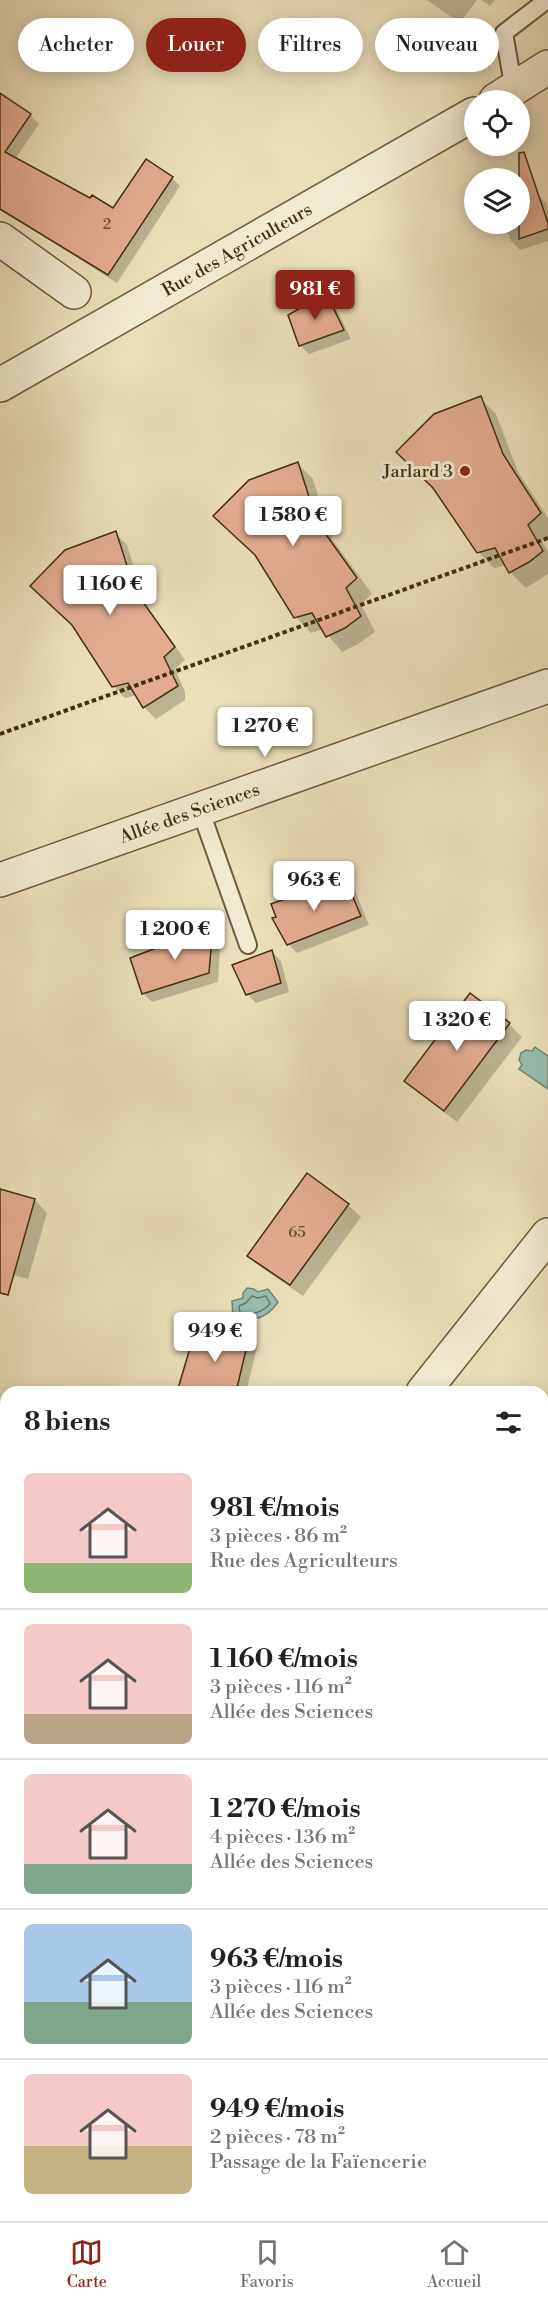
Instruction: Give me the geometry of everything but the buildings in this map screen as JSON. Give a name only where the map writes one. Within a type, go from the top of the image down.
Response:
[{"type":"street","points":[[513,90],[548,67]]},
{"type":"street","name":"Rue des Agriculteurs","points":[[0,385],[464,120]]},
{"type":"street","points":[[0,239],[74,292]]},
{"type":"street","name":"Allée des Sciences","points":[[0,880],[548,686]]},
{"type":"street","points":[[428,1386],[548,1235]]},
{"type":"lane","points":[[505,90],[504,33],[547,0]]},
{"type":"lane","points":[[200,809],[248,945]]},
{"type":"path","points":[[0,734],[548,538]]},
{"type":"water","points":[[535,1047],[548,1056],[548,1089],[519,1069],[522,1065],[519,1060],[521,1053],[526,1050],[532,1051]]},
{"type":"water","points":[[247,1288],[258,1292],[268,1289],[278,1302],[264,1316],[258,1318],[246,1320],[233,1317],[232,1301],[243,1298],[243,1293]]},
{"type":"place","name":"Jarlard 3","points":[[465,471]]}]
